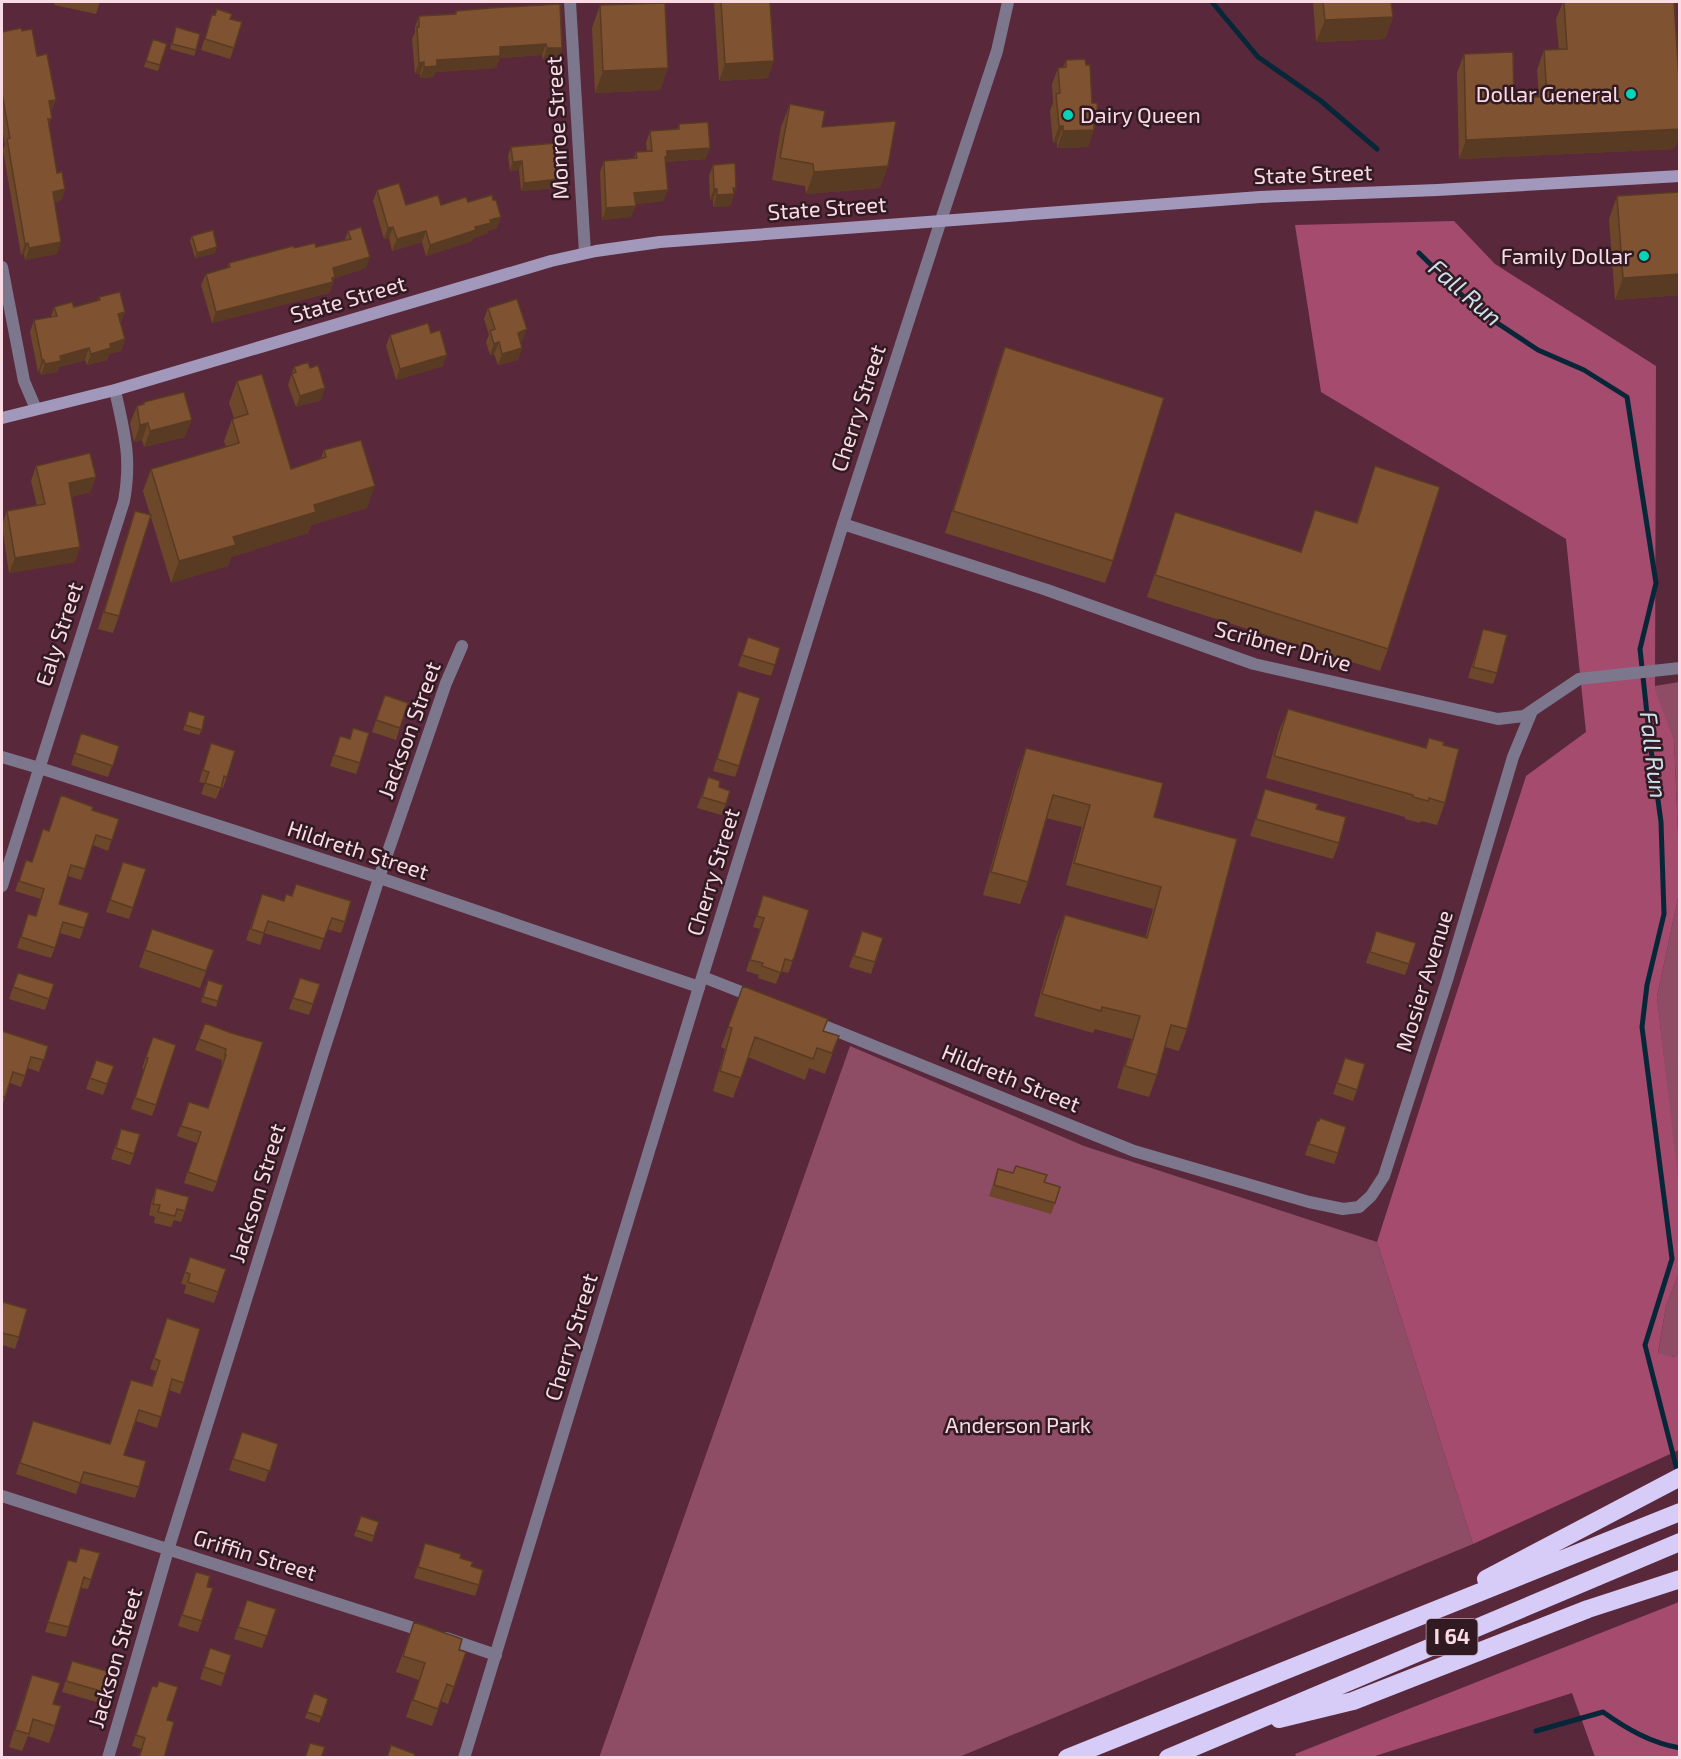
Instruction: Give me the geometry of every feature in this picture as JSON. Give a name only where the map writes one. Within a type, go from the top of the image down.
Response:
[{"type":"highway","points":[[1400,1625],[1680,1477]]},
{"type":"highway","name":"I 64","points":[[1067,1758],[1680,1512]]},
{"type":"highway","points":[[1625,1533],[1680,1516]]},
{"type":"highway","name":"I 64","points":[[1168,1758],[1680,1542]]},
{"type":"highway","points":[[1225,1732],[1353,1701],[1588,1609],[1680,1579]]},
{"type":"main road","name":"State Street","points":[[2,418],[115,390],[551,261],[585,253],[660,242],[1260,197],[1437,190],[1680,176]]},
{"type":"street","name":"Monroe Street","points":[[570,2],[585,253]]},
{"type":"street","name":"Cherry Street","points":[[464,1758],[843,524],[997,51],[1008,2]]},
{"type":"street","points":[[2,267],[24,381],[36,409]]},
{"type":"street","name":"Ealy Street","points":[[2,886],[124,501],[128,451],[115,390]]},
{"type":"street","name":"Scribner Drive","points":[[843,524],[1047,590],[1254,664],[1498,719],[1519,718],[1579,679],[1679,668]]},
{"type":"street","name":"Jackson Street","points":[[108,1758],[168,1550],[380,878],[446,683],[462,646]]},
{"type":"street","name":"Mosier Avenue","points":[[1309,1202],[1342,1209],[1359,1207],[1371,1196],[1384,1176],[1447,980],[1513,757],[1532,711]]},
{"type":"street","name":"Hildreth Street","points":[[2,757],[765,1002]]},
{"type":"street","name":"Hildreth Street","points":[[798,1015],[1134,1151],[1309,1202]]},
{"type":"street","name":"Griffin Street","points":[[2,1496],[496,1655]]},
{"type":"green space","points":[[1679,682],[1679,1194],[1657,997],[1678,898],[1674,739],[1656,696],[1655,686]]},
{"type":"green space","name":"Anderson Park","points":[[850,1046],[1084,1146],[1377,1242],[1473,1544],[959,1757],[599,1758]]},
{"type":"green space","points":[[1679,1273],[1679,1354],[1676,1357],[1658,1354],[1666,1306]]},
{"type":"shaded area","points":[[1454,221],[1495,264],[1656,366],[1655,686],[1674,739],[1678,833],[1678,898],[1657,997],[1680,1194],[1679,1273],[1666,1306],[1658,1353],[1675,1357],[1679,1354],[1679,1450],[1473,1544],[1377,1242],[1526,776],[1586,732],[1566,539],[1321,392],[1295,225]]},
{"type":"shaded area","points":[[1679,1602],[1679,1757],[1595,1757],[1572,1693],[1372,1757],[1297,1758],[1295,1754]]},
{"type":"building","points":[[721,2],[770,2],[774,61],[725,64]]},
{"type":"building","points":[[1323,2],[1391,2],[1393,17],[1325,20]]},
{"type":"building","points":[[1564,2],[1674,2],[1680,129],[1466,140],[1464,54],[1513,52],[1514,99],[1547,96],[1544,50],[1567,49]]},
{"type":"building","points":[[665,3],[668,68],[603,71],[600,5]]},
{"type":"building","points":[[560,4],[562,48],[547,48],[546,44],[500,47],[500,56],[437,60],[437,66],[424,67],[424,62],[419,63],[417,27],[419,27],[419,16],[456,14],[456,11],[490,8]]},
{"type":"building","points":[[217,9],[232,14],[230,19],[242,22],[234,48],[205,39],[212,14],[215,15]]},
{"type":"building","points":[[176,27],[200,34],[196,50],[172,44]]},
{"type":"building","points":[[21,28],[22,31],[32,29],[37,56],[47,54],[56,100],[49,101],[52,119],[48,119],[57,173],[62,172],[65,189],[53,192],[61,242],[29,248],[28,243],[25,244],[7,139],[10,138],[2,94],[2,32]]},
{"type":"building","points":[[153,39],[167,44],[160,65],[146,61]]},
{"type":"building","name":"Dairy Queen","points":[[1085,59],[1086,65],[1090,65],[1092,103],[1097,103],[1098,117],[1093,117],[1094,130],[1063,131],[1063,126],[1059,126],[1056,94],[1060,93],[1058,68],[1066,67],[1066,60]]},
{"type":"building","points":[[790,104],[825,111],[822,127],[896,121],[888,166],[814,172],[813,164],[780,158]]},
{"type":"building","points":[[708,122],[710,148],[667,151],[665,157],[668,190],[634,193],[636,206],[606,208],[604,161],[637,158],[636,152],[652,151],[650,131],[679,129],[679,124]]},
{"type":"building","points":[[556,143],[559,179],[524,183],[522,161],[513,162],[511,147]]},
{"type":"building","points":[[735,163],[736,188],[733,188],[734,194],[717,195],[717,189],[714,189],[713,165]]},
{"type":"building","points":[[399,183],[406,205],[438,195],[441,205],[466,197],[468,202],[492,195],[493,200],[496,200],[501,217],[490,220],[491,223],[475,227],[476,230],[430,245],[426,231],[397,239],[393,227],[388,228],[377,190]]},
{"type":"building","name":"Family Dollar","points":[[1680,192],[1680,274],[1623,278],[1617,196]]},
{"type":"building","points":[[361,227],[370,257],[333,268],[335,277],[332,278],[333,282],[216,312],[206,274],[230,267],[229,263],[293,246],[294,248],[315,243],[316,247],[351,239],[348,231]]},
{"type":"building","points":[[213,230],[217,247],[197,253],[192,236]]},
{"type":"building","points":[[120,292],[125,312],[118,314],[125,339],[110,344],[111,348],[91,354],[89,348],[60,356],[61,361],[45,364],[42,360],[34,320],[57,316],[54,307],[72,302],[74,307]]},
{"type":"building","points":[[517,299],[527,329],[518,333],[522,348],[502,354],[499,342],[494,344],[490,331],[495,329],[488,308]]},
{"type":"building","points":[[428,323],[431,333],[440,330],[447,355],[400,369],[390,335]]},
{"type":"building","points":[[1005,347],[1164,398],[1113,561],[953,511]]},
{"type":"building","points":[[308,362],[310,368],[318,365],[325,388],[300,396],[292,374],[296,372],[294,367]]},
{"type":"building","points":[[262,374],[291,469],[326,457],[324,450],[361,440],[375,486],[314,505],[316,512],[233,537],[236,545],[179,561],[151,469],[239,443],[232,419],[248,414],[237,381]]},
{"type":"building","points":[[184,392],[192,420],[150,431],[148,423],[140,425],[137,406],[144,402]]},
{"type":"building","points":[[90,453],[96,477],[69,483],[80,547],[15,558],[7,511],[45,504],[36,466]]},
{"type":"building","points":[[1375,466],[1440,487],[1388,649],[1155,575],[1175,512],[1301,552],[1315,510],[1357,523]]},
{"type":"building","points":[[135,511],[151,515],[119,616],[104,612]]},
{"type":"building","points":[[1483,629],[1507,635],[1497,673],[1473,667]]},
{"type":"building","points":[[748,637],[780,648],[775,665],[742,655]]},
{"type":"building","points":[[738,691],[760,698],[739,766],[717,759]]},
{"type":"building","points":[[385,695],[408,703],[400,728],[376,720]]},
{"type":"building","points":[[1288,709],[1426,748],[1429,738],[1459,749],[1445,803],[1429,798],[1428,801],[1413,797],[1413,795],[1274,756]]},
{"type":"building","points":[[189,711],[205,716],[202,730],[185,725]]},
{"type":"building","points":[[353,728],[369,733],[360,763],[334,755],[340,736],[350,739]]},
{"type":"building","points":[[81,733],[119,746],[113,766],[75,753]]},
{"type":"building","points":[[211,743],[235,751],[221,788],[205,783],[209,772],[203,770]]},
{"type":"building","points":[[1026,748],[1163,783],[1154,817],[1237,839],[1187,1029],[1171,1025],[1157,1075],[1125,1066],[1140,1016],[1102,1007],[1101,1011],[1042,994],[1065,915],[1147,938],[1161,887],[1074,863],[1090,805],[1053,795],[1028,882],[991,872]]},
{"type":"building","points":[[708,777],[720,781],[719,787],[730,791],[726,804],[702,797]]},
{"type":"building","points":[[1265,789],[1318,804],[1316,809],[1346,817],[1339,843],[1256,819]]},
{"type":"building","points":[[61,795],[93,807],[92,810],[119,819],[112,840],[96,835],[85,869],[71,865],[59,904],[89,913],[84,928],[63,922],[55,948],[21,937],[28,914],[36,916],[44,889],[19,881],[26,860],[32,862],[43,829],[49,831]]},
{"type":"building","points":[[123,862],[146,869],[133,908],[110,900]]},
{"type":"building","points":[[296,884],[351,901],[345,922],[332,918],[324,939],[268,921],[264,933],[251,929],[262,894],[284,901],[286,894],[292,896]]},
{"type":"building","points":[[763,895],[809,910],[794,958],[792,961],[785,959],[781,973],[762,966],[763,963],[750,960],[764,918],[757,916]]},
{"type":"building","points":[[152,929],[214,950],[206,971],[145,950]]},
{"type":"building","points":[[862,931],[883,938],[875,962],[854,956]]},
{"type":"building","points":[[1376,931],[1416,943],[1409,964],[1370,952]]},
{"type":"building","points":[[18,973],[54,984],[49,999],[13,987]]},
{"type":"building","points":[[300,978],[320,984],[313,1004],[293,998]]},
{"type":"building","points":[[208,980],[223,985],[218,1001],[203,997]]},
{"type":"building","points":[[743,986],[828,1019],[823,1031],[839,1036],[832,1053],[817,1048],[813,1059],[755,1037],[741,1078],[720,1071],[732,1028],[728,1027]]},
{"type":"building","points":[[205,1023],[263,1042],[217,1182],[188,1172],[201,1132],[181,1126],[189,1102],[208,1108],[226,1055],[226,1049],[199,1039]]},
{"type":"building","points":[[2,1031],[48,1046],[44,1060],[31,1057],[25,1076],[13,1072],[5,1097],[2,1096]]},
{"type":"building","points":[[153,1037],[176,1045],[156,1105],[135,1098]]},
{"type":"building","points":[[1345,1058],[1365,1064],[1357,1090],[1337,1083]]},
{"type":"building","points":[[96,1060],[114,1066],[107,1084],[90,1078]]},
{"type":"building","points":[[1320,1118],[1346,1127],[1338,1153],[1309,1144]]},
{"type":"building","points":[[121,1129],[140,1134],[134,1154],[116,1148]]},
{"type":"building","points":[[1016,1166],[1047,1175],[1044,1182],[1060,1187],[1055,1203],[994,1185],[998,1169],[1013,1173]]},
{"type":"building","points":[[156,1188],[189,1197],[185,1211],[177,1209],[175,1216],[158,1212],[160,1205],[153,1204]]},
{"type":"building","points":[[190,1257],[226,1269],[218,1292],[188,1282],[190,1274],[185,1272]]},
{"type":"building","points":[[3,1302],[27,1309],[19,1337],[2,1333]]},
{"type":"building","points":[[167,1318],[200,1329],[184,1383],[172,1379],[161,1417],[139,1410],[124,1455],[146,1461],[139,1487],[84,1472],[80,1483],[20,1463],[33,1421],[110,1444],[131,1380],[152,1386],[160,1361],[154,1358]]},
{"type":"building","points":[[242,1432],[278,1444],[270,1471],[233,1459]]},
{"type":"building","points":[[361,1516],[379,1522],[374,1536],[356,1530]]},
{"type":"building","points":[[425,1543],[461,1554],[460,1558],[473,1562],[471,1566],[483,1570],[479,1585],[418,1567]]},
{"type":"building","points":[[80,1548],[100,1553],[91,1580],[84,1577],[69,1627],[48,1622],[68,1560],[76,1562]]},
{"type":"building","points":[[196,1572],[210,1576],[207,1587],[213,1588],[202,1621],[182,1615]]},
{"type":"building","points":[[247,1600],[276,1609],[267,1636],[238,1627]]},
{"type":"building","points":[[414,1622],[462,1639],[459,1650],[466,1652],[454,1687],[447,1684],[438,1709],[413,1700],[425,1663],[403,1656]]},
{"type":"building","points":[[210,1648],[231,1655],[225,1674],[204,1667]]},
{"type":"building","points":[[72,1661],[110,1672],[104,1692],[66,1681]]},
{"type":"building","points":[[32,1675],[60,1683],[53,1704],[61,1706],[55,1726],[33,1719],[29,1734],[15,1730]]},
{"type":"building","points":[[159,1681],[178,1687],[167,1720],[174,1722],[164,1758],[139,1758],[145,1738],[136,1735],[152,1686],[157,1687]]},
{"type":"building","points":[[314,1693],[328,1699],[322,1717],[307,1712]]},
{"type":"building","points":[[310,1743],[325,1747],[321,1758],[305,1758]]},
{"type":"building","points":[[391,1745],[415,1754],[414,1758],[387,1758]]},
{"type":"waterway","name":"Fall Run","points":[[1212,2],[1258,57],[1321,101],[1377,149]]},
{"type":"waterway","name":"Fall Run","points":[[1419,253],[1476,309],[1538,350],[1584,370],[1627,397],[1656,583],[1640,649],[1661,822],[1664,914],[1647,985],[1642,1027],[1672,1259],[1645,1345],[1677,1470]]},
{"type":"waterway","points":[[1536,1731],[1603,1712],[1659,1743],[1680,1748]]},
{"type":"place","name":"Dollar General","points":[[1631,94]]},
{"type":"place","name":"Dairy Queen","points":[[1068,115]]},
{"type":"place","name":"Family Dollar","points":[[1644,256]]}]
